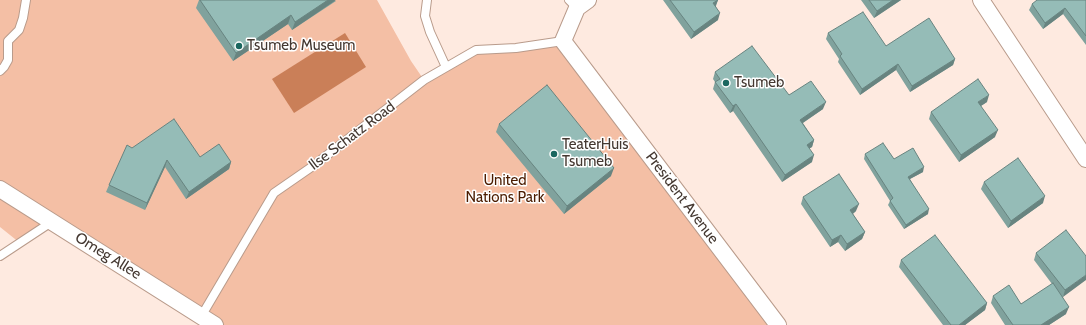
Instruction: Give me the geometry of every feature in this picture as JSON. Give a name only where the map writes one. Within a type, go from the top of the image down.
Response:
[{"type":"street","points":[[981,0],[1086,159]]},
{"type":"street","points":[[563,41],[578,3]]},
{"type":"street","name":"President Avenue","points":[[563,41],[778,325]]},
{"type":"street","name":"Omeg Allee","points":[[0,189],[202,315],[215,325]]},
{"type":"lane","points":[[0,71],[8,60],[8,41],[18,30],[23,18],[26,0]]},
{"type":"lane","points":[[427,0],[425,16],[430,32],[446,67]]},
{"type":"lane","name":"Ilse Schatz Road","points":[[202,315],[274,193],[313,166],[424,80],[476,50],[516,48],[563,41]]},
{"type":"lane","points":[[0,256],[53,221]]},
{"type":"green space","name":"United Nations Park","points":[[0,0],[377,0],[411,61],[424,80],[476,50],[563,41],[778,325],[215,325],[53,222],[20,243],[0,227]]},
{"type":"shaded area","points":[[345,33],[366,67],[294,113],[272,79]]},
{"type":"building","name":"Tsumeb Museum","points":[[200,0],[328,0],[295,22],[291,15],[236,53]]},
{"type":"building","points":[[670,0],[718,0],[713,3],[720,13],[694,32]]},
{"type":"building","points":[[869,0],[893,0],[877,11]]},
{"type":"building","points":[[1037,0],[1086,0],[1086,36],[1065,8],[1045,23],[1032,4]]},
{"type":"building","points":[[863,12],[886,46],[929,18],[955,59],[912,86],[898,64],[862,89],[840,56],[842,54],[828,33]]},
{"type":"building","points":[[752,46],[789,95],[811,81],[826,102],[800,120],[814,140],[807,145],[814,155],[785,175],[736,104],[733,106],[715,82],[720,79],[715,72]]},
{"type":"building","points":[[978,79],[989,95],[978,102],[998,130],[961,155],[931,112]]},
{"type":"building","name":"TeaterHuis Tsumeb","points":[[547,85],[614,168],[567,206],[499,124]]},
{"type":"building","points":[[174,119],[200,157],[219,144],[231,162],[189,192],[167,160],[147,203],[109,185],[127,145],[132,148]]},
{"type":"building","points":[[883,143],[894,159],[913,148],[924,167],[908,177],[929,209],[906,225],[890,201],[893,198],[865,154]]},
{"type":"building","points":[[1018,158],[1045,196],[1011,221],[984,182]]},
{"type":"building","points":[[839,174],[859,204],[850,210],[865,232],[847,244],[841,235],[832,240],[803,197]]},
{"type":"building","points":[[1066,230],[1086,256],[1086,275],[1065,290],[1036,253]]},
{"type":"building","points":[[935,235],[987,303],[959,325],[951,325],[901,260]]},
{"type":"building","points":[[1053,283],[1069,307],[1041,325],[1013,325],[993,296],[1009,285],[1021,304]]},
{"type":"place","name":"Tsumeb Museum","points":[[239,46]]},
{"type":"place","name":"Tsumeb","points":[[726,83]]},
{"type":"place","name":"TeaterHuis Tsumeb","points":[[554,154]]}]
